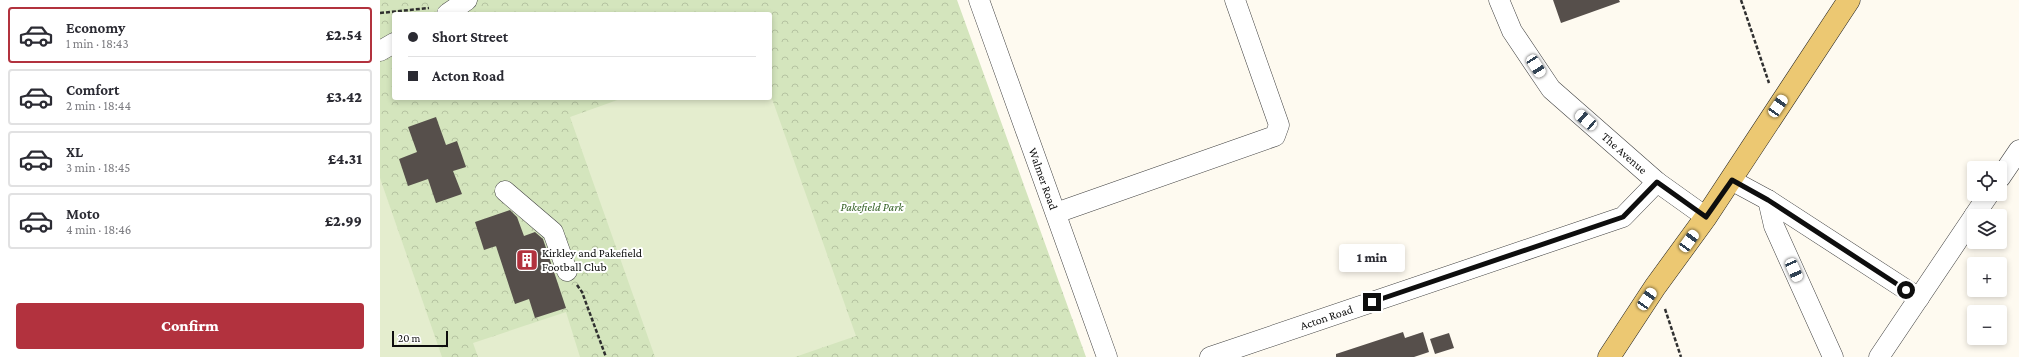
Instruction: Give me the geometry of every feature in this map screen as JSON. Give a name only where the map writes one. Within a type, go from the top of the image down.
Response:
[{"type":"main road","points":[[1609,357],[1655,287],[1732,180],[1778,106],[1849,0]]},
{"type":"street","name":"Walmer Road","points":[[979,0],[1107,357]]},
{"type":"street","points":[[1056,213],[1275,136],[1279,124],[1235,0]]},
{"type":"street","name":"The Avenue","points":[[1499,0],[1512,31],[1551,89],[1657,182],[1706,217]]},
{"type":"street","points":[[380,51],[392,44]]},
{"type":"street","points":[[2007,168],[2019,150]]},
{"type":"street","points":[[1732,180],[1768,200],[1919,298]]},
{"type":"street","name":"Acton Road","points":[[1210,357],[1623,217],[1657,182]]},
{"type":"street","points":[[505,191],[554,232],[567,271]]},
{"type":"street","points":[[1768,200],[1774,226],[1833,357]]},
{"type":"street","points":[[1879,357],[1967,226]]},
{"type":"path","points":[[1740,0],[1778,106]]},
{"type":"path","points":[[380,13],[436,7],[456,10]]},
{"type":"path","points":[[1655,287],[1665,309],[1681,357]]},
{"type":"path","points":[[582,292],[606,357]]},
{"type":"green space","name":"Pakefield Park","points":[[380,0],[957,0],[1086,357],[380,357]]},
{"type":"green space","points":[[772,99],[856,336],[795,357],[655,357],[570,117],[617,100],[772,100]]},
{"type":"green space","points":[[380,178],[442,357],[380,357]]},
{"type":"green space","points":[[566,312],[580,357],[478,357],[473,343]]},
{"type":"building","points":[[1553,0],[1619,0],[1620,2],[1561,23]]},
{"type":"building","points":[[436,117],[446,145],[457,141],[466,167],[453,171],[462,194],[436,203],[428,179],[408,186],[399,159],[417,152],[408,127]]},
{"type":"building","name":"Kirkley and Pakefield Football Club","points":[[510,210],[517,217],[524,236],[535,232],[543,239],[566,308],[535,318],[529,299],[515,304],[496,246],[484,250],[475,222]]},
{"type":"building","points":[[1403,332],[1405,338],[1423,332],[1429,352],[1414,357],[1336,357],[1336,354]]},
{"type":"building","points":[[1449,333],[1454,348],[1435,354],[1430,339]]},
{"type":"place","name":"Kirkley and Pakefield Football Club","points":[[527,260]]},
{"type":"route","points":[[1372,302],[1623,217],[1657,182],[1706,217],[1732,180],[1768,200],[1906,290]]}]
